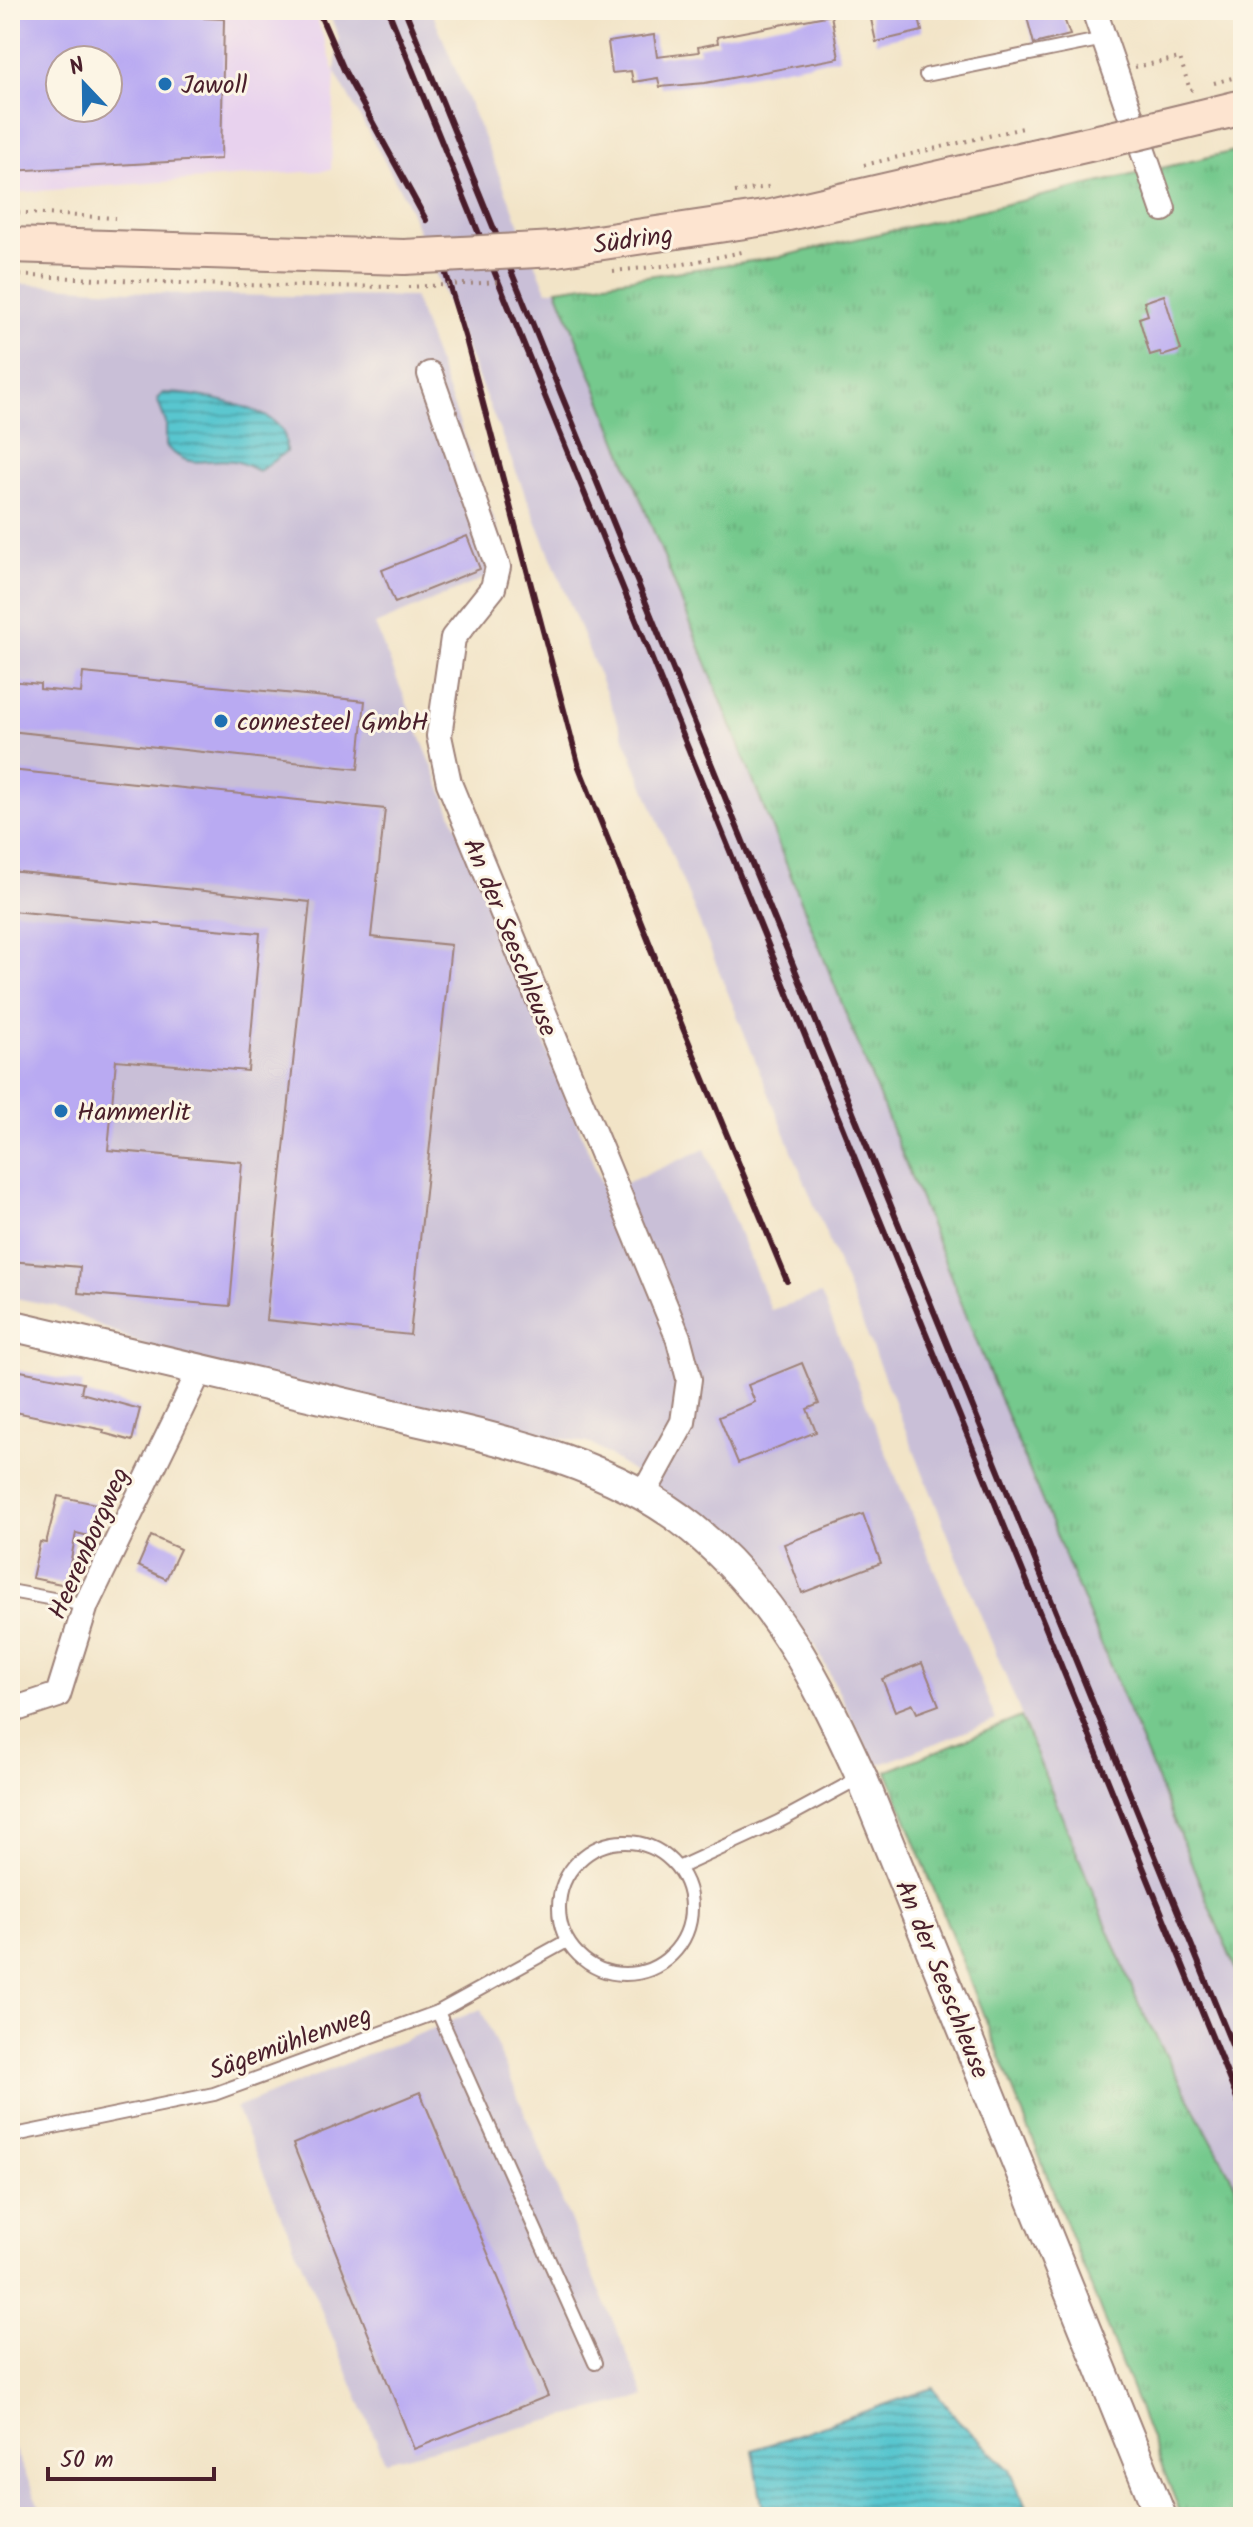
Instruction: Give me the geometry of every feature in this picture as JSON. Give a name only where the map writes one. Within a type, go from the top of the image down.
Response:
[{"type":"main road","name":"Südring","points":[[10,245],[408,272],[771,217],[1111,139],[1194,104],[1243,107]]},
{"type":"street","points":[[1094,10],[1118,71],[1163,209]]},
{"type":"street","name":"An der Seeschleuse","points":[[430,374],[498,567],[493,588],[453,638],[439,736],[449,783],[678,1337],[689,1379],[683,1422],[643,1495]]},
{"type":"street","name":"An der Seeschleuse","points":[[10,1325],[519,1446],[596,1473],[643,1495],[692,1528],[788,1631],[820,1686],[861,1776],[1161,2517]]},
{"type":"street","name":"Heerenborgweg","points":[[10,1711],[58,1695],[86,1605],[200,1370]]},
{"type":"lane","points":[[926,75],[1104,39]]},
{"type":"lane","points":[[10,1591],[86,1605]]},
{"type":"lane","points":[[678,1868],[778,1822],[861,1776]]},
{"type":"lane","points":[[618,1842],[642,1844],[663,1853],[678,1868],[689,1888],[692,1907],[687,1932],[675,1953],[646,1971],[617,1975],[591,1965],[567,1941],[559,1904],[567,1876],[588,1853],[618,1842]]},
{"type":"lane","name":"Sägemühlenweg","points":[[10,2136],[214,2094],[438,2012],[567,1941]]},
{"type":"lane","points":[[438,2012],[595,2363]]},
{"type":"path","points":[[1118,71],[1180,58],[1194,104],[1243,75]]},
{"type":"path","points":[[862,165],[1036,126]]},
{"type":"path","points":[[727,193],[788,183]]},
{"type":"path","points":[[10,275],[224,285],[408,272],[447,285]]},
{"type":"shaded area","points":[[10,10],[314,10],[335,72],[331,170],[10,193]]},
{"type":"shaded area","points":[[328,10],[431,10],[547,291],[557,289],[986,1365],[1238,1978],[1243,1994],[1243,2199],[1140,2007],[405,198],[335,72],[339,38]]},
{"type":"shaded area","points":[[10,283],[190,295],[414,297],[511,567],[375,625],[605,1192],[705,1149],[771,1310],[821,1294],[996,1720],[876,1766],[815,1645],[729,1537],[592,1444],[200,1370],[56,1306],[10,1297]]},
{"type":"shaded area","points":[[481,2009],[645,2397],[385,2461],[236,2108]]},
{"type":"shaded area","points":[[12,2444],[45,2517],[10,2517]]},
{"type":"green space","points":[[1243,149],[1243,1988],[986,1365],[557,289],[779,257]]},
{"type":"green space","points":[[1021,1717],[1140,2007],[1243,2199],[1243,2517],[1182,2517],[887,1771]]},
{"type":"water","points":[[163,393],[211,398],[264,415],[284,434],[286,452],[259,471],[234,461],[184,459],[166,446],[166,423],[157,399]]},
{"type":"water","points":[[933,2388],[958,2420],[1010,2470],[1030,2517],[764,2517],[753,2450]]},
{"type":"building","name":"Jawoll","points":[[10,10],[204,10],[204,18],[224,19],[221,159],[10,171]]},
{"type":"building","points":[[869,10],[917,10],[922,31],[876,42]]},
{"type":"building","points":[[1025,10],[1061,10],[1070,35],[1034,44]]},
{"type":"building","points":[[831,15],[839,58],[705,83],[660,87],[658,78],[633,82],[631,71],[612,73],[608,42],[654,35],[657,57],[699,52],[698,47],[718,43],[717,37]]},
{"type":"building","points":[[1164,295],[1181,350],[1162,356],[1160,352],[1150,355],[1139,318],[1148,315],[1144,302]]},
{"type":"building","points":[[467,536],[480,569],[395,603],[382,570]]},
{"type":"building","name":"connesteel GmbH","points":[[83,673],[365,701],[358,769],[10,731],[10,681],[40,684],[40,689],[81,693]]},
{"type":"building","points":[[10,770],[385,809],[371,937],[451,945],[410,1335],[266,1320],[310,902],[10,871]]},
{"type":"building","name":"Hammerlit","points":[[10,911],[260,933],[248,1071],[116,1060],[108,1150],[242,1162],[230,1306],[78,1293],[80,1267],[10,1261]]},
{"type":"building","points":[[802,1363],[819,1404],[807,1409],[816,1432],[738,1463],[719,1417],[755,1402],[748,1385]]},
{"type":"building","points":[[10,1369],[83,1383],[81,1393],[140,1409],[132,1441],[103,1433],[104,1430],[10,1411]]},
{"type":"building","points":[[58,1496],[96,1504],[89,1536],[76,1533],[66,1585],[32,1578],[40,1542],[46,1543]]},
{"type":"building","points":[[863,1514],[881,1563],[802,1593],[784,1544]]},
{"type":"building","points":[[151,1536],[180,1549],[166,1579],[138,1566]]},
{"type":"building","points":[[922,1663],[939,1705],[917,1713],[913,1704],[895,1711],[882,1679]]},
{"type":"building","points":[[420,2092],[548,2396],[414,2449],[293,2144]]},
{"type":"railway","points":[[318,10],[345,72],[426,220]]},
{"type":"railway","points":[[388,10],[1243,2113]]},
{"type":"railway","points":[[405,10],[1243,2072]]},
{"type":"railway","points":[[442,261],[466,339],[579,767],[655,957]]},
{"type":"railway","points":[[650,948],[787,1281]]},
{"type":"place","name":"Jawoll","points":[[165,84]]},
{"type":"place","name":"connesteel GmbH","points":[[221,721]]},
{"type":"place","name":"Hammerlit","points":[[61,1111]]}]
